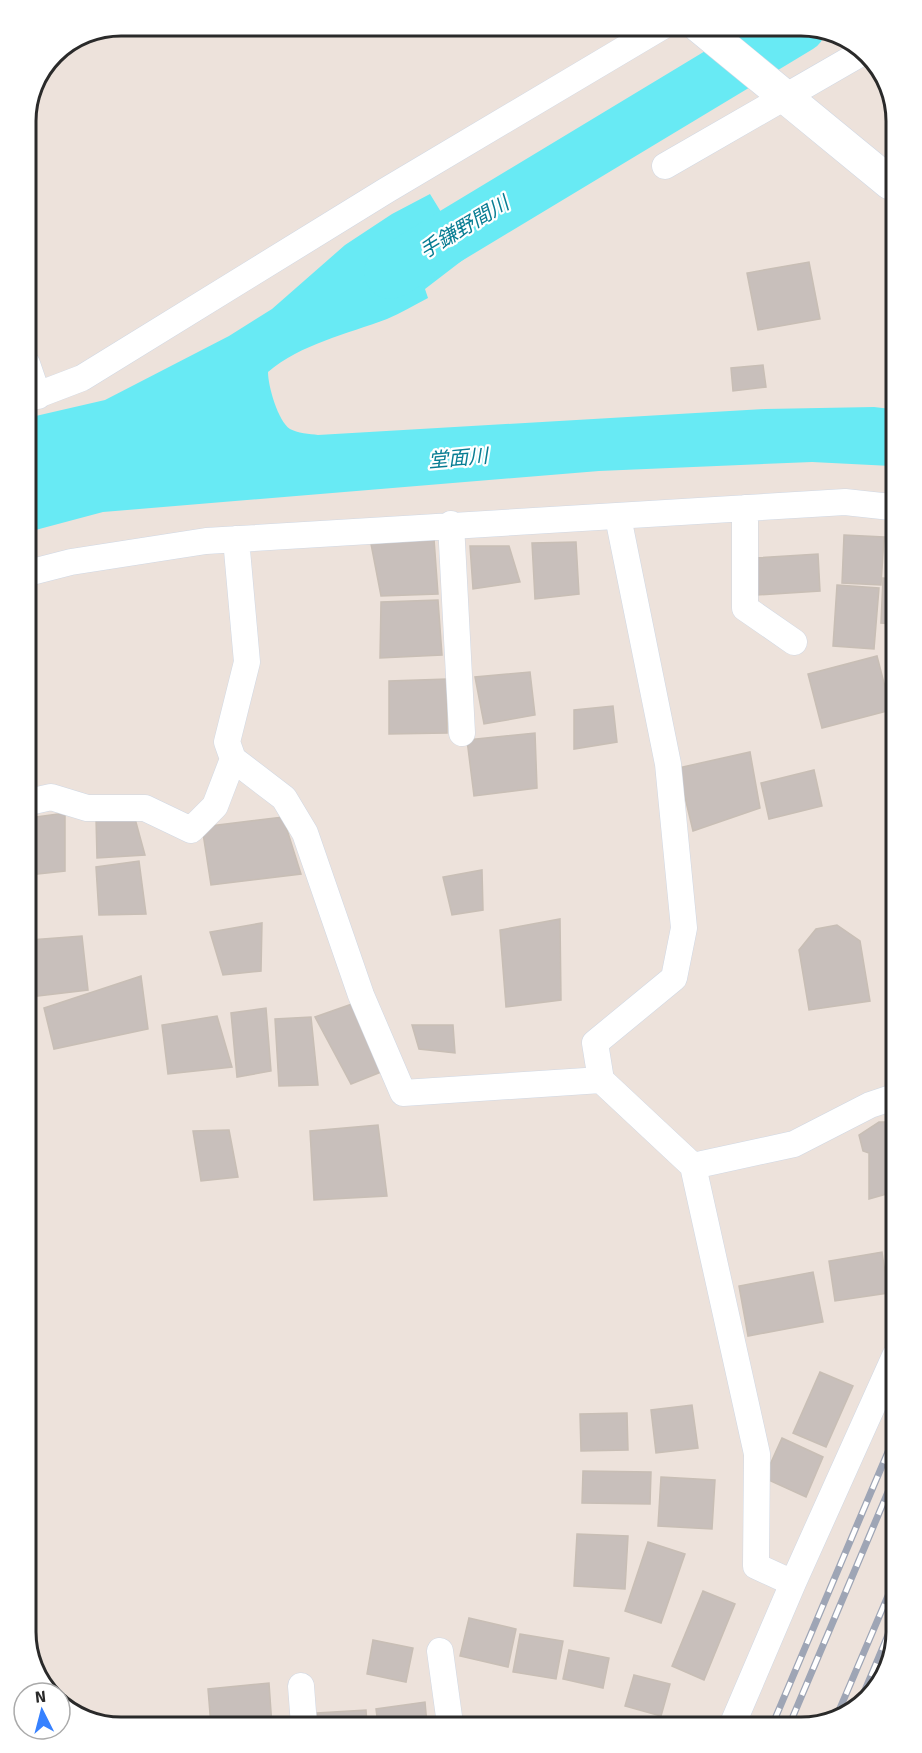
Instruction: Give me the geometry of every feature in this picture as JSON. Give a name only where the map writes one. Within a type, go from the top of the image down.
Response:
[{"type":"street","points":[[36,397],[82,378],[387,190],[646,36]]},
{"type":"street","points":[[711,36],[886,180]]},
{"type":"street","points":[[665,166],[856,56]]},
{"type":"street","points":[[36,571],[105,557],[206,541],[451,524],[618,517],[845,502],[886,506]]},
{"type":"street","points":[[744,508],[745,608],[794,642]]},
{"type":"street","points":[[618,517],[668,764],[684,928],[674,978],[595,1043],[601,1080],[693,1166],[757,1454],[756,1566],[793,1583]]},
{"type":"street","points":[[451,524],[462,734]]},
{"type":"street","points":[[236,539],[247,662],[227,742],[233,759],[284,798],[304,833],[361,995],[404,1094],[601,1080]]},
{"type":"street","points":[[36,800],[51,797],[87,808],[145,808],[191,830],[215,806],[233,759]]},
{"type":"street","points":[[693,1166],[794,1144],[870,1105],[886,1100]]},
{"type":"street","points":[[736,1717],[886,1376]]},
{"type":"street","points":[[440,1650],[449,1717]]},
{"type":"street","points":[[302,1686],[304,1717]]},
{"type":"water","name":"堂面川","points":[[430,194],[468,256],[425,289],[428,298],[387,319],[310,347],[281,362],[268,372],[274,403],[290,429],[318,435],[765,409],[874,407],[886,408],[886,466],[812,462],[599,471],[103,512],[36,530],[36,416],[105,400],[229,336],[272,309],[345,245],[392,214]]},
{"type":"building","points":[[809,262],[820,319],[758,330],[747,273]]},
{"type":"building","points":[[763,365],[766,387],[733,391],[731,368]]},
{"type":"building","points":[[844,535],[884,537],[881,585],[842,583]]},
{"type":"building","points":[[434,539],[438,594],[381,596],[371,544]]},
{"type":"building","points":[[576,542],[579,594],[535,599],[532,543]]},
{"type":"building","points":[[470,546],[509,546],[520,582],[473,589]]},
{"type":"building","points":[[818,554],[820,591],[757,595],[755,558]]},
{"type":"building","points":[[883,578],[886,578],[886,623],[881,623]]},
{"type":"building","points":[[837,585],[879,588],[874,649],[833,646]]},
{"type":"building","points":[[438,600],[442,655],[380,658],[381,602]]},
{"type":"building","points":[[877,656],[886,691],[886,711],[822,728],[808,674]]},
{"type":"building","points":[[530,672],[535,715],[484,724],[475,677]]},
{"type":"building","points":[[447,679],[447,733],[389,734],[389,681]]},
{"type":"building","points":[[613,706],[617,742],[574,749],[574,710]]},
{"type":"building","points":[[535,733],[537,788],[474,796],[467,740]]},
{"type":"building","points":[[750,752],[760,808],[693,831],[678,768]]},
{"type":"building","points":[[814,770],[822,806],[769,819],[761,783]]},
{"type":"building","points":[[65,813],[65,871],[36,874],[36,817]]},
{"type":"building","points":[[134,815],[145,855],[97,858],[96,818]]},
{"type":"building","points":[[283,817],[301,874],[211,885],[202,827]]},
{"type":"building","points":[[139,861],[146,914],[99,915],[96,867]]},
{"type":"building","points":[[482,870],[483,910],[452,915],[443,877]]},
{"type":"building","points":[[560,919],[561,1000],[506,1007],[500,930]]},
{"type":"building","points":[[262,923],[261,971],[223,975],[210,932]]},
{"type":"building","points":[[837,925],[860,941],[870,1001],[809,1010],[799,950],[816,929]]},
{"type":"building","points":[[82,936],[88,990],[36,996],[36,940]]},
{"type":"building","points":[[141,976],[148,1029],[54,1049],[44,1008]]},
{"type":"building","points":[[352,1004],[386,1070],[351,1084],[315,1017]]},
{"type":"building","points":[[266,1008],[271,1071],[237,1077],[231,1013]]},
{"type":"building","points":[[217,1016],[232,1067],[168,1074],[162,1025]]},
{"type":"building","points":[[311,1017],[318,1085],[279,1086],[275,1019]]},
{"type":"building","points":[[412,1025],[453,1025],[455,1053],[419,1049]]},
{"type":"building","points":[[879,1122],[886,1122],[886,1194],[869,1199],[869,1153],[863,1151],[859,1135]]},
{"type":"building","points":[[378,1125],[387,1196],[314,1200],[310,1131]]},
{"type":"building","points":[[229,1130],[238,1177],[201,1181],[193,1131]]},
{"type":"building","points":[[882,1252],[886,1293],[835,1301],[829,1261]]},
{"type":"building","points":[[813,1272],[823,1322],[748,1336],[739,1286]]},
{"type":"building","points":[[820,1372],[853,1386],[826,1447],[793,1433]]},
{"type":"building","points":[[692,1405],[698,1448],[656,1453],[651,1410]]},
{"type":"building","points":[[627,1413],[628,1450],[581,1451],[580,1414]]},
{"type":"building","points":[[782,1438],[823,1457],[806,1497],[764,1478]]},
{"type":"building","points":[[583,1471],[651,1472],[650,1504],[582,1503]]},
{"type":"building","points":[[661,1477],[715,1480],[712,1529],[658,1526]]},
{"type":"building","points":[[577,1534],[628,1536],[625,1589],[574,1586]]},
{"type":"building","points":[[648,1542],[685,1554],[661,1623],[625,1611]]},
{"type":"building","points":[[703,1591],[735,1604],[704,1680],[672,1666]]},
{"type":"building","points":[[469,1618],[516,1629],[508,1667],[460,1656]]},
{"type":"building","points":[[520,1634],[563,1641],[556,1679],[513,1672]]},
{"type":"building","points":[[373,1640],[413,1648],[406,1682],[367,1674]]},
{"type":"building","points":[[569,1650],[609,1658],[603,1688],[563,1679]]},
{"type":"building","points":[[634,1675],[670,1684],[661,1716],[625,1706]]},
{"type":"building","points":[[269,1683],[271,1717],[210,1717],[208,1689]]},
{"type":"building","points":[[425,1702],[426,1717],[377,1717],[376,1709]]},
{"type":"building","points":[[366,1710],[366,1717],[317,1717],[317,1713]]},
{"type":"waterway","name":"手鎌野間川","points":[[391,272],[782,36]]},
{"type":"railway","points":[[776,1717],[886,1457]]},
{"type":"railway","points":[[793,1717],[886,1497]]},
{"type":"railway","points":[[840,1707],[886,1600]]},
{"type":"railway","points":[[867,1686],[885,1642]]}]
